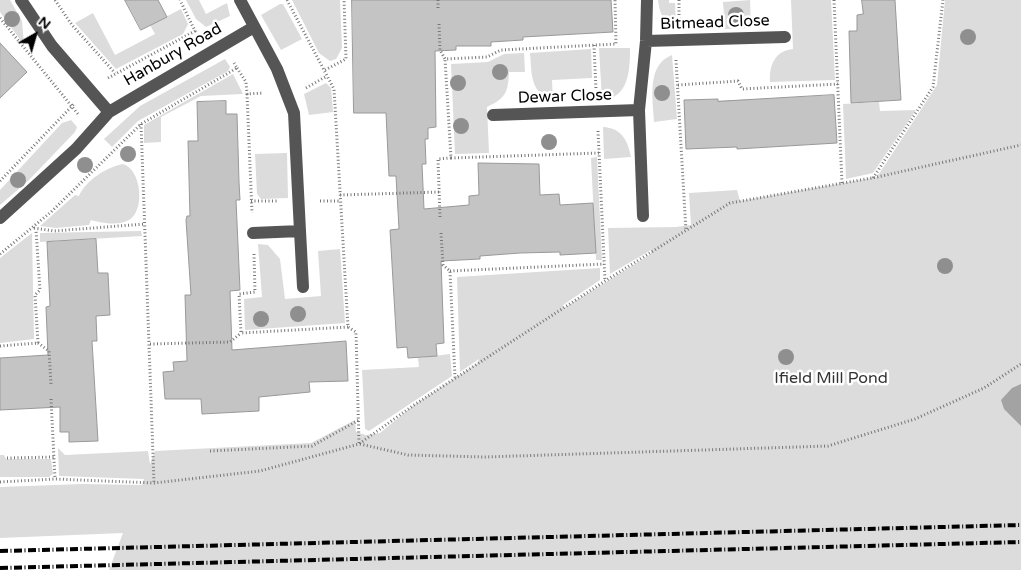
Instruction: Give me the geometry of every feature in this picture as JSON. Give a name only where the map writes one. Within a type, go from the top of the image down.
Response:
[{"type":"street","points":[[21,0],[52,46],[109,112]]},
{"type":"street","points":[[240,0],[277,69],[294,113],[302,287]]},
{"type":"street","points":[[643,216],[639,110],[646,41],[647,0]]},
{"type":"street","name":"Hanbury Road","points":[[0,218],[59,164],[109,112],[254,27]]},
{"type":"street","name":"Bitmead Close","points":[[646,41],[785,37]]},
{"type":"street","name":"Dewar Close","points":[[493,115],[639,110]]},
{"type":"street","points":[[253,233],[300,231]]},
{"type":"path","points":[[55,0],[72,25],[115,73]]},
{"type":"path","points":[[287,0],[334,89],[348,327],[356,332],[359,444]]},
{"type":"path","points":[[324,70],[346,59],[344,0]]},
{"type":"path","points":[[438,0],[438,10]]},
{"type":"path","points":[[445,59],[487,58],[501,50],[616,44],[615,0]]},
{"type":"path","points":[[679,0],[680,41],[676,57],[686,231]]},
{"type":"path","points":[[834,0],[842,183]]},
{"type":"path","points":[[873,178],[933,87],[943,0]]},
{"type":"path","points":[[0,18],[2,26],[111,153]]},
{"type":"path","points":[[439,24],[440,50],[445,59],[451,158]]},
{"type":"path","points":[[0,254],[34,229],[140,124],[237,68],[225,44]]},
{"type":"path","points":[[594,46],[605,281]]},
{"type":"path","points":[[678,85],[738,81],[742,89],[838,84]]},
{"type":"path","points":[[140,124],[154,483]]},
{"type":"path","points":[[0,482],[55,479],[154,483],[260,471],[359,444],[455,378],[730,203],[873,178],[1021,146]]},
{"type":"path","points":[[440,217],[438,159],[599,153]]},
{"type":"path","points":[[340,195],[439,192]]},
{"type":"path","points":[[34,229],[54,231],[145,224]]},
{"type":"path","points":[[34,229],[40,290],[35,295],[38,342]]},
{"type":"path","points":[[441,233],[443,265],[450,271],[604,264]]},
{"type":"path","points":[[450,271],[455,378]]},
{"type":"path","points":[[150,344],[230,342],[241,333]]},
{"type":"path","points":[[0,346],[38,342],[49,351],[51,384]]},
{"type":"path","points":[[359,444],[408,454],[485,457],[828,446],[915,419],[984,388],[1021,364]]},
{"type":"path","points":[[52,399],[55,479]]},
{"type":"path","points":[[210,451],[312,446],[359,420]]},
{"type":"path","points":[[8,458],[54,457]]},
{"type":"green space","points":[[0,0],[10,0],[22,21],[24,45],[0,12]]},
{"type":"green space","points":[[186,0],[199,0],[206,14],[227,3],[230,16],[206,27],[196,19]]},
{"type":"green space","points":[[292,0],[340,0],[342,48],[336,59],[330,61],[319,53]]},
{"type":"green space","points":[[658,0],[669,0],[669,3],[675,3],[676,29],[663,17]]},
{"type":"green space","points":[[750,0],[751,28],[725,29],[723,2]]},
{"type":"green space","points":[[791,0],[831,0],[835,80],[770,82],[774,60],[787,50],[793,49]]},
{"type":"green space","name":"Ifield Mill Pond","points":[[945,0],[1021,0],[1021,570],[109,570],[123,533],[0,538],[0,487],[83,484],[142,485],[144,479],[59,476],[58,448],[65,455],[148,451],[150,464],[155,451],[311,443],[355,420],[356,432],[366,435],[380,433],[414,405],[478,363],[479,359],[460,372],[457,277],[600,268],[600,280],[563,305],[564,308],[651,254],[651,250],[610,274],[608,228],[691,225],[689,193],[737,190],[740,201],[877,177],[937,85]]},
{"type":"green space","points":[[283,4],[302,39],[281,50],[261,15]]},
{"type":"green space","points":[[181,9],[188,24],[183,34],[116,69],[75,23],[93,13],[115,55],[155,34],[150,25]]},
{"type":"green space","points":[[599,48],[630,48],[628,74],[623,88],[611,98],[602,100]]},
{"type":"green space","points":[[591,49],[592,78],[552,80],[553,103],[545,98],[536,88],[532,76],[530,53]]},
{"type":"green space","points":[[524,53],[525,72],[509,72],[505,94],[498,101],[487,107],[489,153],[455,154],[451,64],[488,62],[504,54]]},
{"type":"green space","points":[[672,55],[677,119],[654,122],[652,94],[655,75],[658,67]]},
{"type":"green space","points":[[225,59],[230,67],[228,71],[138,121],[112,147],[104,139],[140,106]]},
{"type":"green space","points":[[233,74],[243,94],[201,96],[161,117],[161,142],[144,143],[144,125]]},
{"type":"green space","points":[[326,83],[331,88],[333,112],[309,115],[304,94]]},
{"type":"green space","points":[[879,102],[880,111],[916,110],[873,173],[846,179],[843,104]]},
{"type":"green space","points":[[71,120],[77,127],[75,132],[28,181],[0,205],[0,190],[62,123]]},
{"type":"green space","points":[[603,127],[615,130],[623,136],[631,157],[604,159]]},
{"type":"green space","points":[[287,153],[288,198],[261,199],[257,194],[255,154]]},
{"type":"green space","points":[[597,157],[602,260],[596,260],[591,158]]},
{"type":"green space","points":[[123,164],[134,174],[139,191],[137,208],[129,220],[105,223],[91,220],[89,225],[56,228],[40,226],[75,195],[79,196],[82,190],[98,175],[110,168]]},
{"type":"green space","points":[[141,231],[142,236],[40,242],[40,233]]},
{"type":"green space","points":[[32,233],[34,339],[0,343],[0,258]]},
{"type":"green space","points":[[258,244],[268,245],[280,259],[285,299],[321,296],[318,251],[340,249],[345,323],[245,330],[244,299],[262,297]]},
{"type":"green space","points":[[450,354],[452,376],[369,431],[365,429],[362,370],[419,367],[418,358]]},
{"type":"green space","points":[[0,455],[4,455],[6,459],[51,459],[53,474],[49,477],[0,477]]},
{"type":"shaded area","points":[[1021,384],[1021,426],[1004,409],[1001,400],[1012,388]]},
{"type":"building","points":[[125,0],[158,0],[167,17],[141,30]]},
{"type":"building","points":[[352,0],[611,0],[613,32],[523,37],[523,40],[491,42],[491,46],[456,46],[456,50],[435,51],[436,127],[428,128],[428,139],[425,139],[426,164],[422,164],[424,209],[469,205],[469,196],[479,195],[478,163],[539,164],[540,195],[559,194],[560,205],[593,203],[596,253],[560,255],[560,252],[520,253],[480,256],[480,259],[441,261],[444,343],[436,344],[437,356],[408,358],[407,347],[397,348],[390,230],[399,229],[396,176],[389,176],[386,113],[354,113]]},
{"type":"building","points":[[862,0],[895,0],[901,100],[851,103],[849,31],[857,31],[857,15],[863,14]]},
{"type":"building","points":[[0,43],[27,72],[0,98]]},
{"type":"building","points":[[834,95],[837,143],[737,149],[737,147],[686,149],[684,100],[718,99],[718,101]]},
{"type":"building","points":[[226,101],[226,114],[237,114],[240,200],[236,200],[240,290],[230,291],[232,350],[346,341],[348,381],[309,382],[310,392],[259,397],[259,411],[202,414],[201,399],[165,399],[163,372],[174,371],[173,362],[187,361],[185,295],[191,295],[186,220],[187,216],[190,216],[188,141],[198,141],[197,102]]},
{"type":"building","points":[[96,239],[98,273],[108,273],[110,315],[96,316],[97,341],[92,341],[98,441],[69,442],[69,432],[60,432],[60,407],[0,410],[0,358],[48,355],[46,307],[50,306],[47,242]]},
{"type":"railway","points":[[0,551],[1021,525]]},
{"type":"railway","points":[[0,568],[1021,542]]}]
